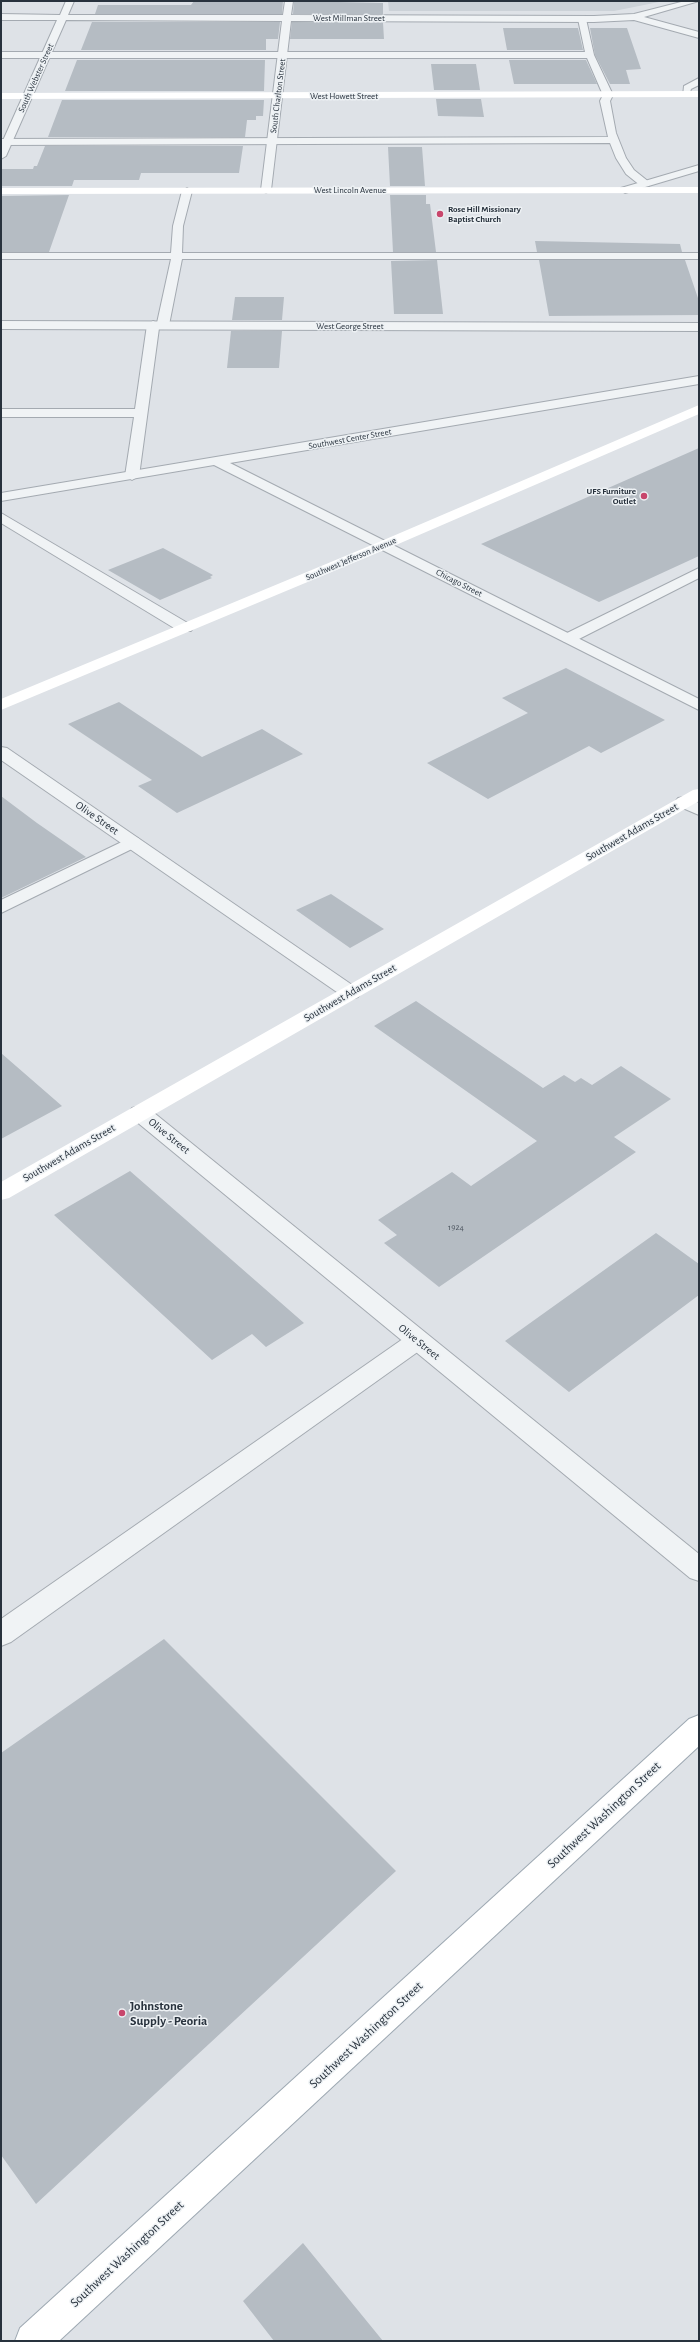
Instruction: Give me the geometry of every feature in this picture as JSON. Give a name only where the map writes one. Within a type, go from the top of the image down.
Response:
[{"type":"main road","name":"West Howett Street","points":[[1,96],[699,94]]},
{"type":"main road","name":"West Lincoln Avenue","points":[[1,191],[699,190]]},
{"type":"main road","name":"Southwest Jefferson Avenue","points":[[1,705],[384,545],[699,409]]},
{"type":"main road","name":"Southwest Adams Street","points":[[1,1192],[694,802]]},
{"type":"main road","name":"Southwest Washington Street","points":[[33,2341],[699,1728]]},
{"type":"street","name":"South Webster Street","points":[[1,156],[4,142],[28,96],[70,1]]},
{"type":"street","name":"South Charlton Street","points":[[266,190],[289,1]]},
{"type":"street","name":"West Millman Street","points":[[1,17],[582,19],[634,17],[695,1]]},
{"type":"street","points":[[634,17],[699,35]]},
{"type":"street","points":[[582,19],[590,56],[608,95],[605,101],[614,140],[630,172],[645,184]]},
{"type":"street","points":[[1,55],[590,56]]},
{"type":"street","points":[[686,94],[687,88],[699,81]]},
{"type":"street","points":[[4,142],[272,143],[614,140]]},
{"type":"street","points":[[625,190],[699,168]]},
{"type":"street","points":[[132,476],[140,413],[158,325],[177,255],[178,226],[187,190]]},
{"type":"street","points":[[1,256],[699,256]]},
{"type":"street","name":"West George Street","points":[[1,325],[699,328]]},
{"type":"street","name":"Southwest Center Street","points":[[1,497],[218,462],[699,380]]},
{"type":"street","points":[[1,413],[140,413]]},
{"type":"street","name":"Chicago Street","points":[[218,462],[570,638],[699,705]]},
{"type":"street","points":[[1,517],[185,628]]},
{"type":"street","points":[[570,638],[699,572]]},
{"type":"street","name":"Olive Street","points":[[1,752],[351,994]]},
{"type":"street","points":[[1,907],[132,842]]},
{"type":"street","name":"Olive Street","points":[[140,1113],[699,1570]]},
{"type":"street","points":[[1,1634],[418,1340]]},
{"type":"shaded area","points":[[388,1],[664,1],[614,11],[389,11]]},
{"type":"building","points":[[194,1],[283,1],[282,14],[95,14],[98,5],[191,5]]},
{"type":"building","points":[[294,1],[383,3],[383,14],[293,14]]},
{"type":"building","points":[[92,22],[280,22],[278,39],[266,39],[266,50],[81,50]]},
{"type":"building","points":[[292,22],[383,23],[384,39],[290,39]]},
{"type":"building","points":[[503,28],[578,28],[583,50],[507,50]]},
{"type":"building","points":[[590,28],[627,28],[641,69],[626,70],[630,84],[610,84],[595,55]]},
{"type":"building","points":[[77,60],[265,60],[264,91],[65,91]]},
{"type":"building","points":[[509,60],[586,60],[597,84],[514,84]]},
{"type":"building","points":[[431,64],[476,64],[480,90],[434,90]]},
{"type":"building","points":[[436,99],[481,99],[484,117],[438,116]]},
{"type":"building","points":[[62,100],[264,100],[263,116],[256,116],[256,120],[247,120],[245,137],[48,137]]},
{"type":"building","points":[[45,146],[243,146],[239,173],[141,173],[139,180],[74,180],[72,186],[1,186],[1,169],[33,169],[34,166],[37,166]]},
{"type":"building","points":[[388,147],[422,147],[425,186],[390,186]]},
{"type":"building","points":[[69,195],[49,252],[1,252],[1,196]]},
{"type":"building","points":[[390,195],[426,195],[426,204],[430,204],[436,252],[393,252]]},
{"type":"building","points":[[535,241],[680,244],[682,252],[537,252]]},
{"type":"building","points":[[437,260],[443,314],[394,314],[391,261]]},
{"type":"building","points":[[539,260],[685,260],[699,301],[699,315],[549,316]]},
{"type":"building","points":[[235,297],[284,297],[282,320],[232,320]]},
{"type":"building","points":[[231,331],[282,331],[279,368],[227,368]]},
{"type":"building","name":"UFS Furniture Outlet","points":[[699,448],[699,556],[599,602],[481,544]]},
{"type":"building","points":[[163,548],[213,575],[210,577],[212,578],[160,600],[108,570]]},
{"type":"building","points":[[566,668],[665,720],[601,753],[589,746],[488,799],[427,763],[528,713],[502,698]]},
{"type":"building","points":[[119,702],[202,757],[262,729],[303,754],[177,813],[138,786],[152,780],[68,724]]},
{"type":"building","points":[[1,796],[37,823],[86,857],[1,898]]},
{"type":"building","points":[[331,894],[384,929],[350,948],[296,910]]},
{"type":"building","points":[[416,1001],[543,1088],[564,1075],[575,1082],[581,1078],[592,1085],[621,1066],[671,1099],[614,1137],[636,1152],[439,1287],[384,1243],[397,1235],[378,1220],[452,1172],[471,1186],[537,1141],[374,1026]]},
{"type":"building","points":[[1,1053],[62,1106],[1,1139]]},
{"type":"building","points":[[130,1171],[304,1323],[266,1347],[252,1334],[212,1360],[54,1215]]},
{"type":"building","points":[[656,1233],[699,1264],[699,1295],[569,1392],[505,1341]]},
{"type":"building","name":"Johnstone Supply - Peoria","points":[[164,1639],[396,1871],[36,2204],[1,2155],[1,1753]]},
{"type":"building","points":[[303,2243],[383,2341],[274,2341],[243,2301]]},
{"type":"place","name":"Rose Hill Missionary Baptist Church","points":[[440,214]]},
{"type":"place","name":"UFS Furniture Outlet","points":[[644,496]]},
{"type":"place","name":"Johnstone Supply - Peoria","points":[[122,2013]]}]
